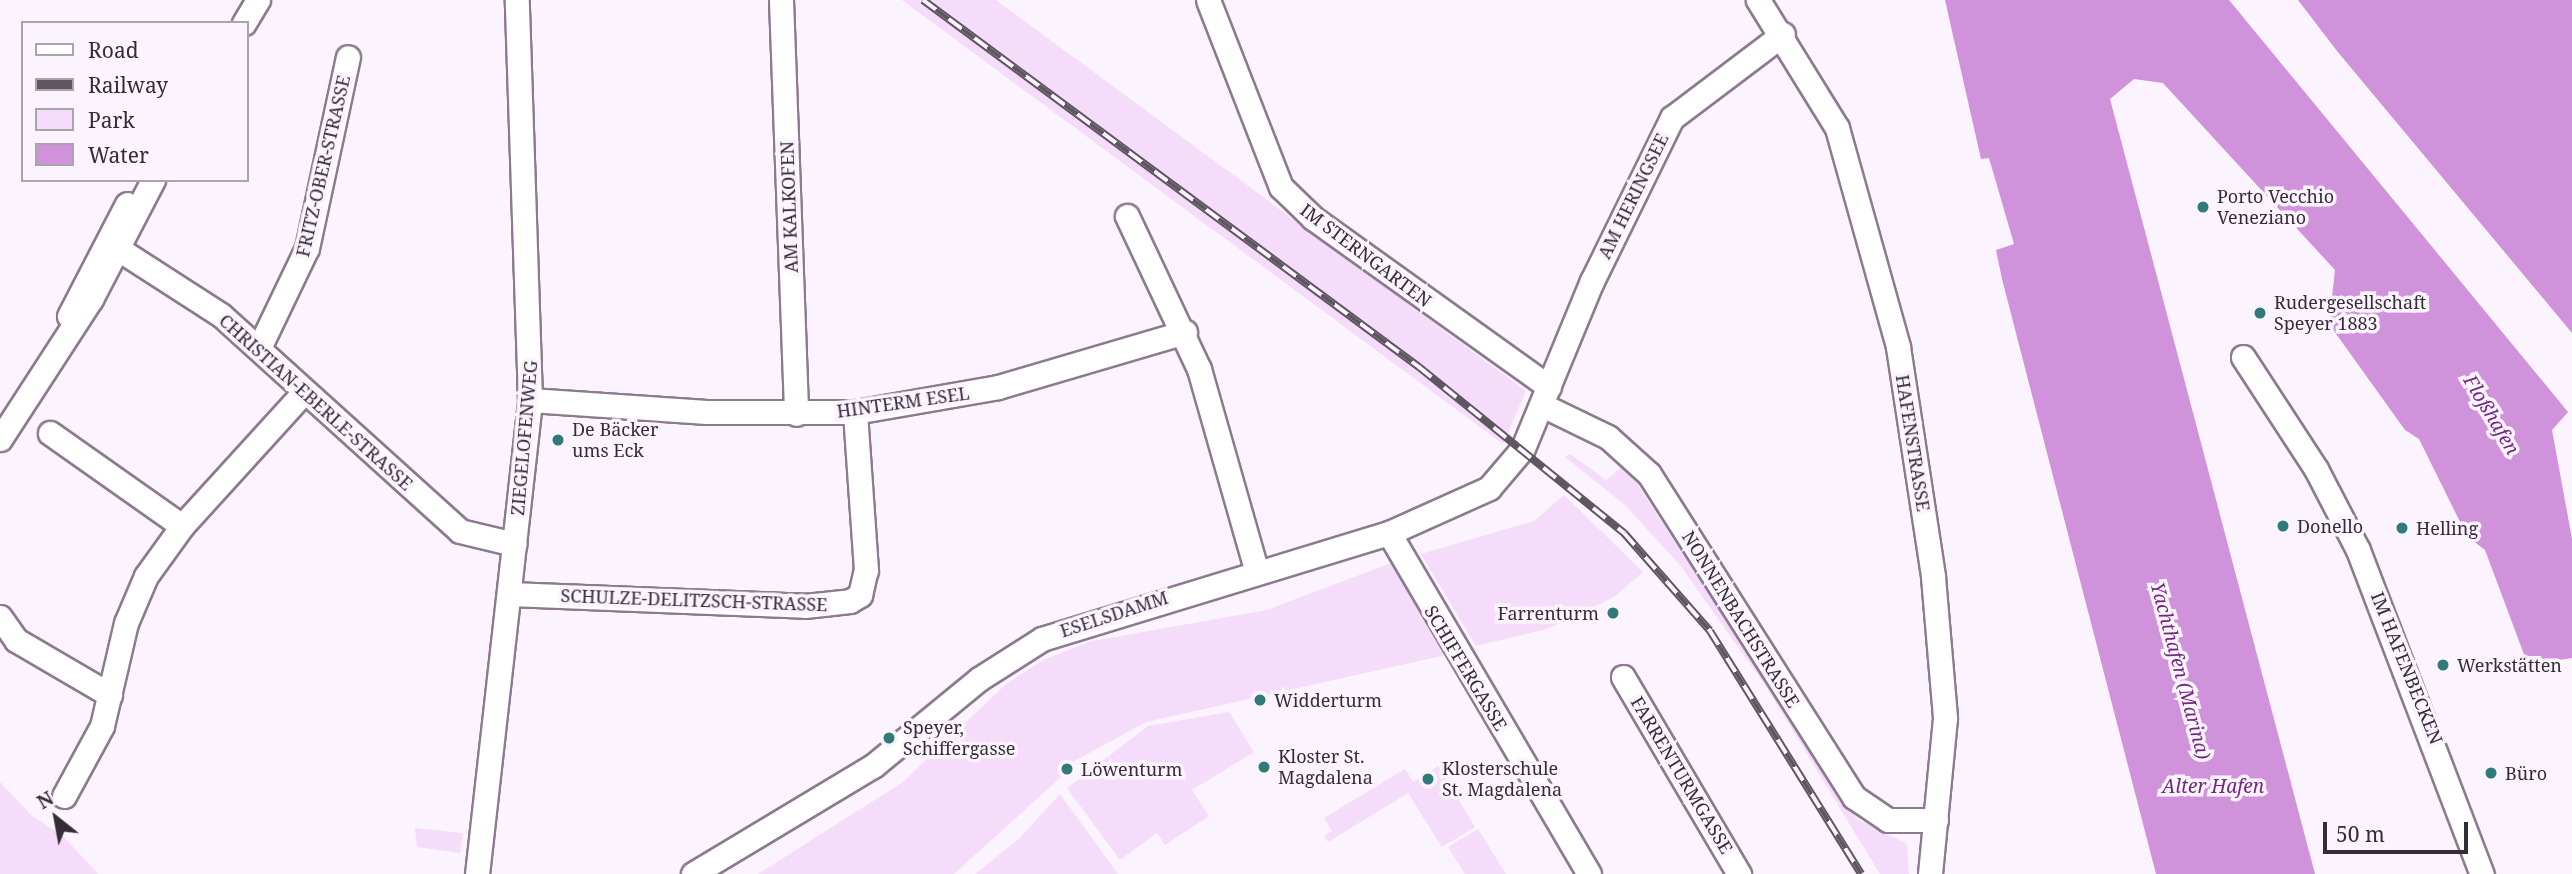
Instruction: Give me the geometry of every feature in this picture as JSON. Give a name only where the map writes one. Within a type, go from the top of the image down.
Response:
[{"type":"street","points":[[245,21],[258,0]]},
{"type":"street","name":"ZIEGELOFENWEG","points":[[477,874],[530,400],[517,0]]},
{"type":"street","name":"AM KALKOFEN","points":[[781,0],[796,414]]},
{"type":"street","name":"IM STERNGARTEN","points":[[1208,0],[1281,187],[1313,218],[1546,396]]},
{"type":"street","name":"HAFENSTRASSE","points":[[1758,0],[1783,34],[1838,128],[1898,347],[1933,577],[1945,719],[1930,874]]},
{"type":"street","name":"AM HERINGSEE","points":[[1546,396],[1592,281],[1672,118],[1783,34]]},
{"type":"street","name":"FRITZ-OBER-STRASSE","points":[[258,348],[307,247],[348,57]]},
{"type":"street","points":[[68,326],[82,281],[143,182]]},
{"type":"street","points":[[0,439],[68,326],[120,250],[152,182]]},
{"type":"street","points":[[1127,216],[1185,332],[1256,569]]},
{"type":"street","name":"CHRISTIAN-EBERLE-STRASSE","points":[[120,250],[196,296],[258,348],[460,531],[514,544]]},
{"type":"street","name":"HINTERM ESEL","points":[[530,400],[796,414],[855,412],[1020,382],[1185,332]]},
{"type":"street","name":"IM HAFENBECKEN","points":[[2243,356],[2316,469],[2383,605],[2482,874]]},
{"type":"street","points":[[64,796],[97,740],[134,599],[182,526],[304,392]]},
{"type":"street","name":"ESELSDAMM","points":[[693,874],[873,766],[979,679],[1042,639],[1256,569],[1389,533],[1489,488],[1523,447],[1546,396]]},
{"type":"street","name":"NONNENBACHSTRASSE","points":[[1546,396],[1608,437],[1649,474],[1854,797],[1888,820],[1936,820]]},
{"type":"street","name":"SCHULZE-DELITZSCH-STRASSE","points":[[510,594],[805,606],[850,601],[860,595],[866,570],[855,412]]},
{"type":"street","points":[[50,433],[182,526]]},
{"type":"street","name":"SCHIFFERGASSE","points":[[1389,533],[1589,874]]},
{"type":"street","points":[[0,618],[16,640],[110,695]]},
{"type":"street","name":"FARRENTURMGASSE","points":[[1623,677],[1739,874]]},
{"type":"green space","points":[[902,0],[996,0],[1526,391],[1503,444]]},
{"type":"green space","points":[[1570,454],[1606,480],[1622,467],[1635,481],[1857,819],[1907,844],[1909,874],[1880,874],[1765,685],[1680,565],[1625,505],[1565,457]]},
{"type":"green space","points":[[1564,495],[1643,572],[1614,597],[1547,629],[1476,646],[1421,554],[1534,521]]},
{"type":"green space","points":[[1391,563],[1446,655],[1146,722],[1058,770],[1062,776],[954,874],[758,874],[903,782],[1006,684],[1045,659],[1092,641],[1267,610]]},
{"type":"green space","points":[[1229,712],[1254,752],[1192,790],[1209,816],[1165,845],[1157,833],[1120,860],[1067,788],[1148,726]]},
{"type":"green space","points":[[1438,766],[1475,827],[1442,847],[1408,793],[1328,842],[1324,836],[1332,831],[1324,818],[1405,769],[1413,782]]},
{"type":"green space","points":[[0,782],[32,816],[63,836],[98,874],[0,874]]},
{"type":"green space","points":[[1060,794],[1118,874],[975,874],[1019,839]]},
{"type":"green space","points":[[415,828],[463,833],[460,853],[417,847]]},
{"type":"green space","points":[[1478,829],[1506,874],[1465,874],[1448,847]]},
{"type":"water","name":"Alter Hafen","points":[[1945,0],[2229,0],[2568,412],[2552,430],[2572,539],[2572,658],[2528,665],[2485,550],[2467,536],[2419,439],[2405,430],[2329,324],[2335,270],[2163,83],[2134,79],[2110,99],[2315,874],[2156,874],[2002,279],[1996,250],[2014,244],[1989,158],[1981,159]]},
{"type":"water","points":[[2298,0],[2572,0],[2572,333],[2337,51]]},
{"type":"railway","points":[[923,0],[1419,367],[1624,533],[1710,631],[1861,874]]},
{"type":"place","name":"Porto Vecchio Veneziano","points":[[2203,207]]},
{"type":"place","name":"Rudergesellschaft Speyer 1883","points":[[2260,313]]},
{"type":"place","name":"De Bäcker ums Eck","points":[[558,440]]},
{"type":"place","name":"Donello","points":[[2283,526]]},
{"type":"place","name":"Helling","points":[[2402,528]]},
{"type":"place","name":"Farrenturm","points":[[1613,613]]},
{"type":"place","name":"Werkstätten","points":[[2443,665]]},
{"type":"place","name":"Widderturm","points":[[1260,700]]},
{"type":"place","name":"Speyer, Schiffergasse","points":[[889,738]]},
{"type":"place","name":"Kloster St. Magdalena","points":[[1264,767]]},
{"type":"place","name":"Löwenturm","points":[[1067,769]]},
{"type":"place","name":"Büro","points":[[2491,773]]},
{"type":"place","name":"Klosterschule St. Magdalena","points":[[1428,779]]},
{"type":"water label","name":"Floßhafen","points":[[2491,415]]},
{"type":"water label","name":"Yachthafen (Marina)","points":[[2180,671]]}]
